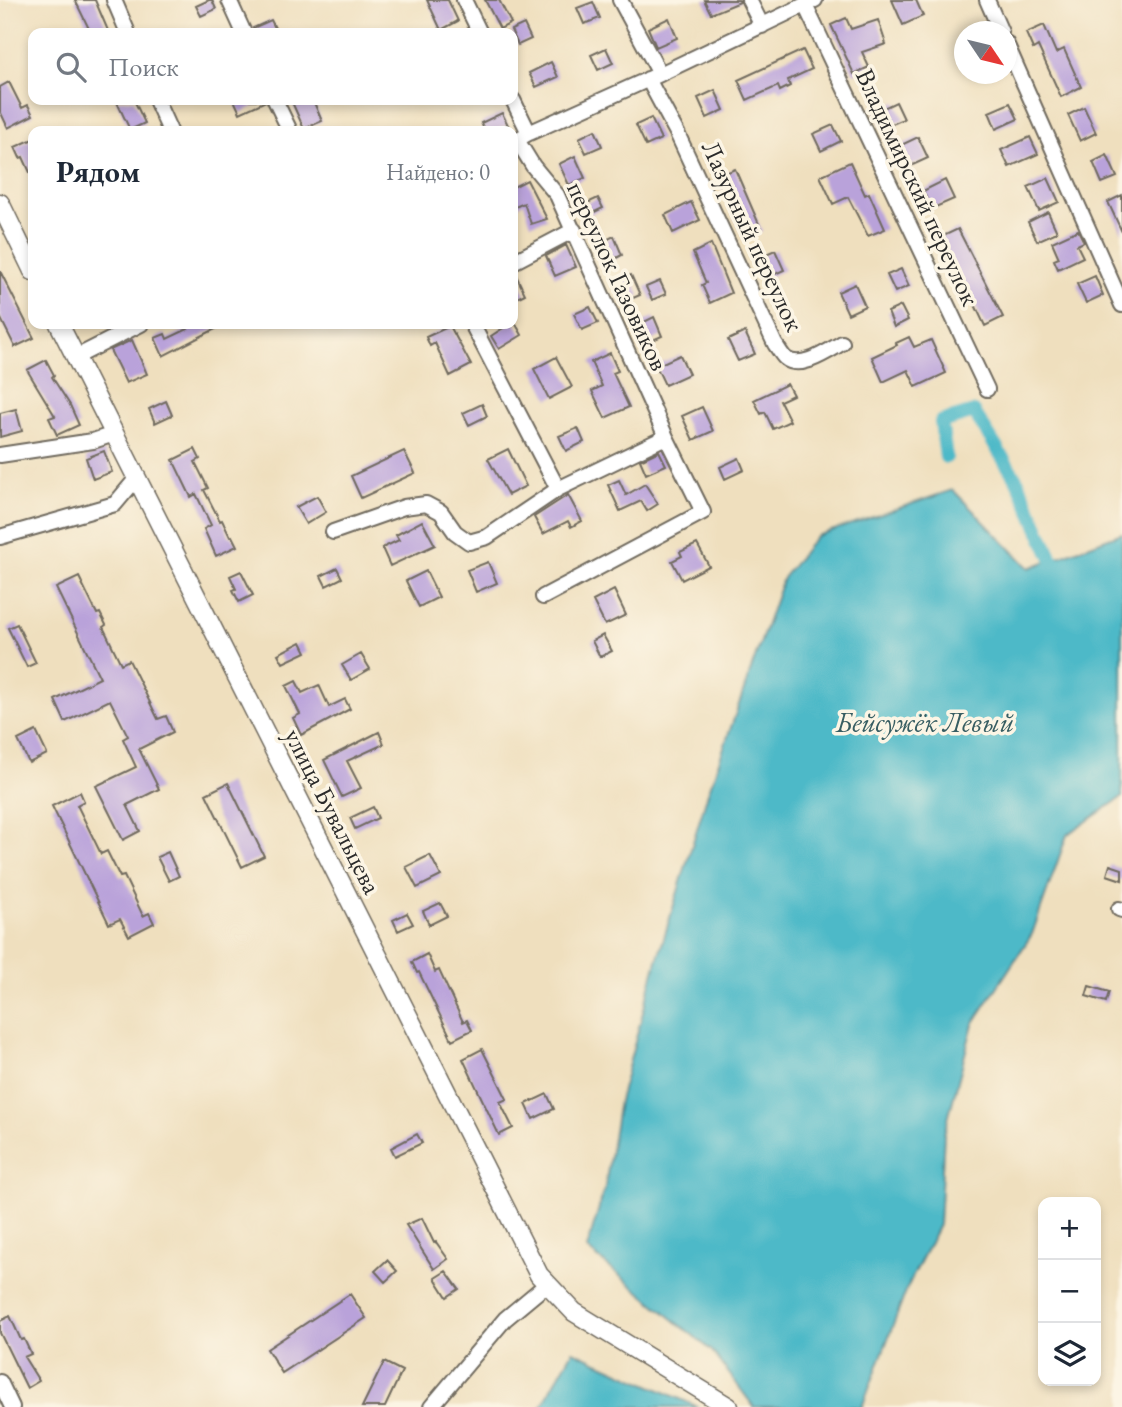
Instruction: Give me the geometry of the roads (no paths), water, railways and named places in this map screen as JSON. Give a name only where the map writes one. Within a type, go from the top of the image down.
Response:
[{"type":"street","points":[[114,0],[126,28]]},
{"type":"street","points":[[229,0],[242,28]]},
{"type":"street","points":[[464,0],[478,28]]},
{"type":"street","name":"Лазурный переулок","points":[[620,0],[677,133],[762,319],[780,352],[786,359],[797,363],[816,357],[842,343]]},
{"type":"street","points":[[749,0],[762,26]]},
{"type":"street","points":[[988,0],[997,21]]},
{"type":"street","points":[[519,138],[811,3]]},
{"type":"street","name":"Владимирский переулок","points":[[811,3],[987,389]]},
{"type":"street","points":[[1017,68],[1122,305]]},
{"type":"street","points":[[158,105],[168,126]]},
{"type":"street","points":[[277,105],[288,126]]},
{"type":"street","name":"переулок Газовиков","points":[[514,105],[517,126]]},
{"type":"street","name":"переулок Газовиков","points":[[519,138],[533,166],[557,195],[666,437],[703,512],[543,597]]},
{"type":"street","points":[[0,203],[28,261]]},
{"type":"street","points":[[518,259],[574,230]]},
{"type":"street","name":"улица Бувальцева","points":[[62,329],[539,1275],[574,1312],[729,1407]]},
{"type":"street","points":[[76,357],[131,329]]},
{"type":"street","points":[[475,329],[558,489]]},
{"type":"street","points":[[0,455],[93,441],[114,434]]},
{"type":"street","points":[[333,531],[404,507],[426,504],[441,512],[455,532],[469,542],[488,537],[558,489],[666,437]]},
{"type":"street","points":[[0,537],[115,504],[136,479]]},
{"type":"street","points":[[431,1407],[505,1319],[547,1284]]},
{"type":"street","points":[[0,1382],[12,1407]]},
{"type":"water","name":"Бейсужёк Левый","points":[[953,490],[1029,568],[1122,533],[1122,797],[1067,835],[1032,934],[973,1024],[944,1134],[939,1225],[908,1286],[862,1407],[754,1407],[712,1351],[587,1249],[605,1187],[619,1101],[656,964],[707,796],[783,578],[816,536]]},
{"type":"water","points":[[573,1351],[698,1407],[541,1407]]},
{"type":"waterway","points":[[946,457],[941,422],[974,412],[1018,482],[1052,559]]}]
